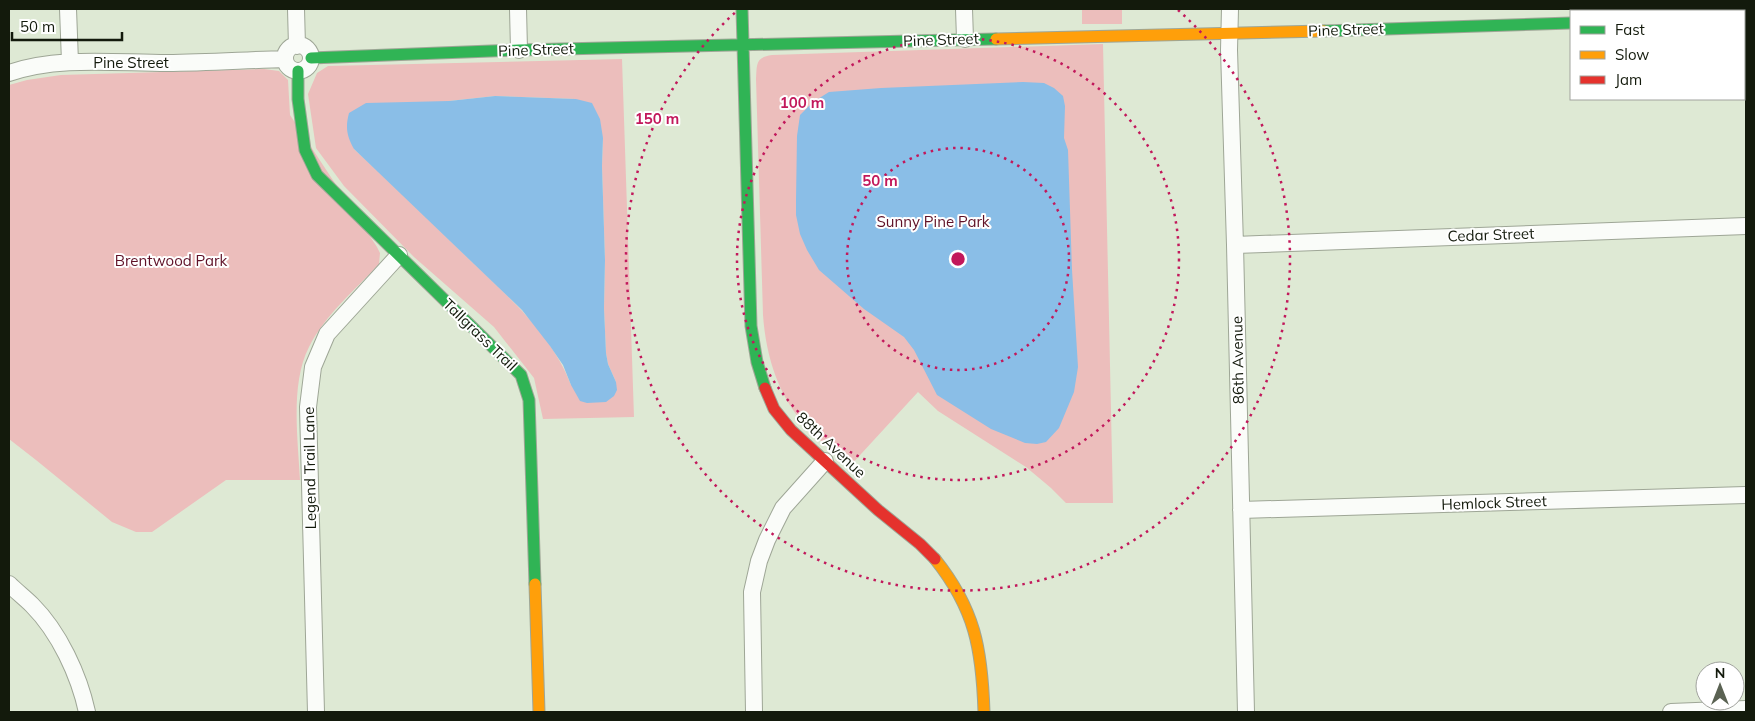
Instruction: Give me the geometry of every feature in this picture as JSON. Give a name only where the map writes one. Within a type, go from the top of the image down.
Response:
[{"type":"street","points":[[68,9],[70,62]]},
{"type":"street","points":[[296,9],[297,46]]},
{"type":"street","points":[[518,9],[519,50]]},
{"type":"street","name":"88th Avenue","points":[[742,9],[751,326],[755,356],[766,390],[781,419],[805,444],[895,525],[933,556],[961,597],[968,612],[981,654],[984,712]]},
{"type":"street","points":[[964,9],[965,40]]},
{"type":"street","name":"86th Avenue","points":[[1230,9],[1228,34],[1246,712]]},
{"type":"street","name":"Pine Street","points":[[310,58],[519,50],[1228,34],[1570,23]]},
{"type":"street","points":[[297,46],[308,50],[310,58],[308,66],[298,71],[290,68],[285,59],[289,49],[297,46]]},
{"type":"street","name":"Pine Street","points":[[9,73],[24,68],[70,62],[170,63],[285,59]]},
{"type":"street","name":"Tallgrass Trail","points":[[298,71],[298,99],[305,150],[317,175],[521,374],[528,400],[538,712]]},
{"type":"street","name":"Cedar Street","points":[[1235,245],[1746,226]]},
{"type":"street","name":"Legend Trail Lane","points":[[316,712],[308,407],[313,367],[327,334],[399,255]]},
{"type":"street","points":[[754,712],[751,628],[752,592],[759,561],[783,508],[825,461]]},
{"type":"street","name":"Hemlock Street","points":[[1241,510],[1746,495]]},
{"type":"street","points":[[9,584],[33,606],[56,636],[73,670],[86,712]]},
{"type":"street","points":[[1671,712],[1746,709]]},
{"type":"green space","points":[[1082,9],[1122,9],[1122,24],[1082,24]]},
{"type":"green space","name":"Sunny Pine Park","points":[[1103,44],[1113,503],[1066,503],[1026,467],[938,411],[918,392],[850,466],[815,435],[790,405],[776,377],[767,346],[763,315],[756,79],[758,62],[766,56],[772,55]]},
{"type":"green space","points":[[622,59],[634,417],[543,419],[534,378],[494,327],[414,257],[344,186],[316,148],[308,94],[317,73],[328,66]],"holes":[[[495,96],[576,99],[603,138],[606,353],[608,364],[616,382],[571,385],[552,348],[526,315],[354,149],[449,101]]]},
{"type":"green space","name":"Brentwood Park","points":[[264,69],[279,71],[288,80],[290,115],[377,247],[380,253],[379,264],[323,324],[309,347],[303,362],[297,395],[300,480],[226,480],[152,532],[136,532],[112,522],[9,439],[9,85],[27,80],[61,75]]},
{"type":"water","points":[[1023,82],[1044,83],[1054,88],[1063,96],[1065,106],[1064,138],[1068,150],[1072,270],[1078,367],[1074,392],[1059,428],[1046,442],[1037,444],[1025,443],[991,429],[937,395],[914,350],[904,337],[864,309],[819,270],[800,234],[796,215],[797,136],[800,115],[813,102],[829,92]]},
{"type":"water","points":[[495,96],[576,99],[592,103],[600,119],[603,138],[606,353],[617,390],[614,396],[606,402],[587,403],[580,401],[563,365],[522,310],[354,149],[348,136],[347,123],[349,113],[366,103],[449,101]]},
{"type":"traffic: fast","points":[[742,9],[751,326],[757,362],[765,388]]},
{"type":"traffic: fast","points":[[1324,31],[1570,23]]},
{"type":"traffic: fast","points":[[311,58],[519,50],[996,39]]},
{"type":"traffic: fast","points":[[298,71],[298,99],[305,150],[317,175],[521,375],[529,400],[535,584]]},
{"type":"traffic: slow","points":[[996,39],[1324,31]]},
{"type":"traffic: slow","points":[[935,559],[949,577],[959,595],[974,631],[981,669],[984,712]]},
{"type":"traffic: slow","points":[[535,584],[539,712]]},
{"type":"traffic: jam","points":[[765,388],[774,409],[791,430],[878,510],[920,544],[935,559]]}]
